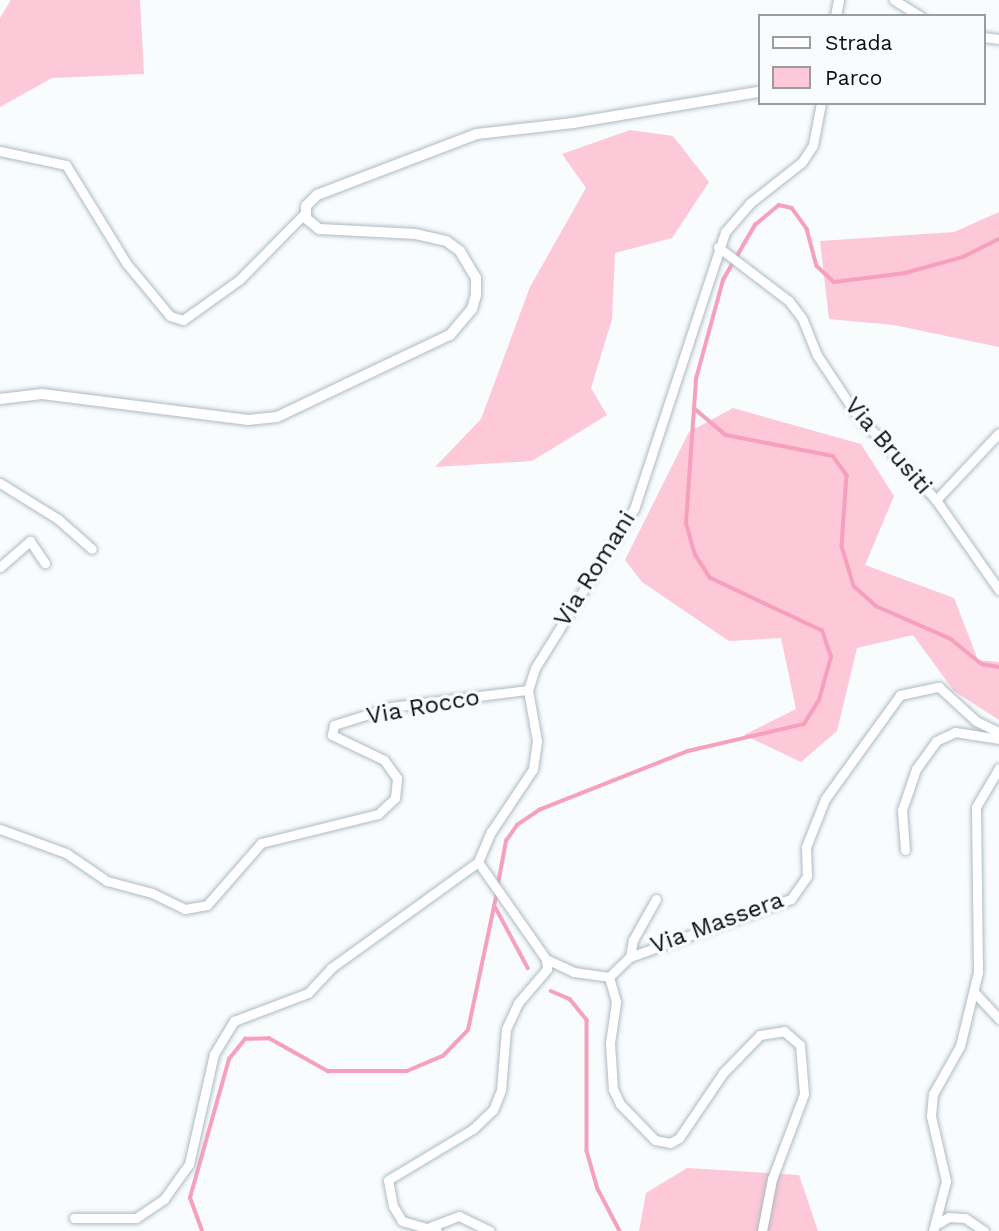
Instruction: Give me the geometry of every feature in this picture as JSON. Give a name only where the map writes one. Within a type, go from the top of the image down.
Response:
[{"type":"street","points":[[894,0],[917,14]]},
{"type":"street","points":[[0,399],[42,394],[248,420],[277,417],[450,335],[472,309],[476,278],[460,251],[446,241],[416,234],[319,229],[306,218],[306,206],[317,195],[477,134],[758,92]]},
{"type":"street","name":"Via Romani","points":[[528,690],[566,613],[634,509],[720,249],[750,203],[802,162],[813,145],[821,105]]},
{"type":"street","points":[[0,151],[66,164],[127,264],[170,316],[183,320],[239,281],[306,212]]},
{"type":"street","name":"Via Brusiti","points":[[720,249],[789,301],[803,317],[817,355],[854,411],[936,500],[999,590]]},
{"type":"street","points":[[936,500],[999,433]]},
{"type":"street","points":[[0,483],[58,519],[92,549]]},
{"type":"street","points":[[0,566],[30,541],[45,563]]},
{"type":"street","name":"Via Massera","points":[[630,957],[791,899],[807,876],[806,847],[825,799],[900,695],[939,687],[976,721],[999,732]]},
{"type":"street","points":[[74,1218],[136,1219],[164,1199],[189,1164],[214,1054],[234,1021],[308,993],[331,968],[478,862],[491,832],[533,769],[537,741],[528,690]]},
{"type":"street","name":"Via Rocco","points":[[0,829],[66,853],[107,881],[152,893],[185,909],[207,905],[261,843],[378,814],[395,798],[397,778],[384,760],[332,735],[334,725],[391,708],[528,690]]},
{"type":"street","points":[[905,850],[902,810],[916,769],[936,741],[955,732],[999,739]]},
{"type":"street","points":[[934,1228],[946,1181],[931,1116],[933,1094],[960,1046],[974,992],[978,972],[976,807],[999,768]]},
{"type":"street","points":[[478,862],[546,959],[574,972],[609,977]]},
{"type":"street","points":[[609,977],[630,957],[633,940],[656,899]]},
{"type":"street","points":[[490,1231],[459,1216],[433,1229],[402,1221],[393,1206],[388,1180],[473,1129],[493,1110],[501,1090],[506,1029],[518,1003],[545,974],[546,959]]},
{"type":"street","points":[[609,977],[616,1002],[610,1043],[613,1089],[620,1104],[655,1140],[670,1143],[679,1138],[723,1073],[760,1035],[784,1031],[800,1045],[806,1069],[800,1114],[781,1150],[762,1231]]},
{"type":"street","points":[[974,992],[999,1019]]},
{"type":"street","points":[[934,1228],[949,1217],[965,1218],[984,1231]]},
{"type":"green space","points":[[11,0],[140,0],[144,74],[52,78],[0,107],[0,18]]},
{"type":"green space","points":[[630,130],[673,136],[709,182],[672,238],[615,253],[612,319],[591,388],[607,415],[532,461],[435,467],[481,419],[530,287],[586,188],[562,154]]},
{"type":"green space","points":[[999,212],[999,347],[894,325],[829,319],[820,241],[954,232]]},
{"type":"green space","points":[[733,408],[861,444],[894,496],[865,565],[954,598],[978,660],[999,662],[999,720],[954,691],[913,635],[857,648],[837,731],[801,762],[744,735],[796,709],[781,638],[729,641],[642,582],[625,560],[689,432]]},
{"type":"green space","points":[[687,1168],[799,1175],[818,1231],[639,1231],[646,1193]]},
{"type":"waterway","points":[[498,884],[506,841],[517,825],[539,810],[688,751],[804,724],[819,700],[831,657],[822,631],[710,578],[695,555],[686,523],[696,379],[723,280],[755,225],[779,205],[792,208],[807,229],[817,266],[834,282],[905,273],[963,257],[999,239]]},
{"type":"waterway","points":[[694,408],[726,435],[833,456],[847,475],[842,546],[854,586],[876,606],[951,639],[982,664],[999,667]]},
{"type":"waterway","points":[[202,1231],[190,1198],[229,1059],[245,1039],[269,1038],[328,1071],[407,1071],[443,1056],[468,1030],[497,892]]},
{"type":"waterway","points":[[496,908],[528,968]]},
{"type":"waterway","points":[[551,991],[570,999],[587,1020],[587,1151],[598,1189],[620,1231]]}]
